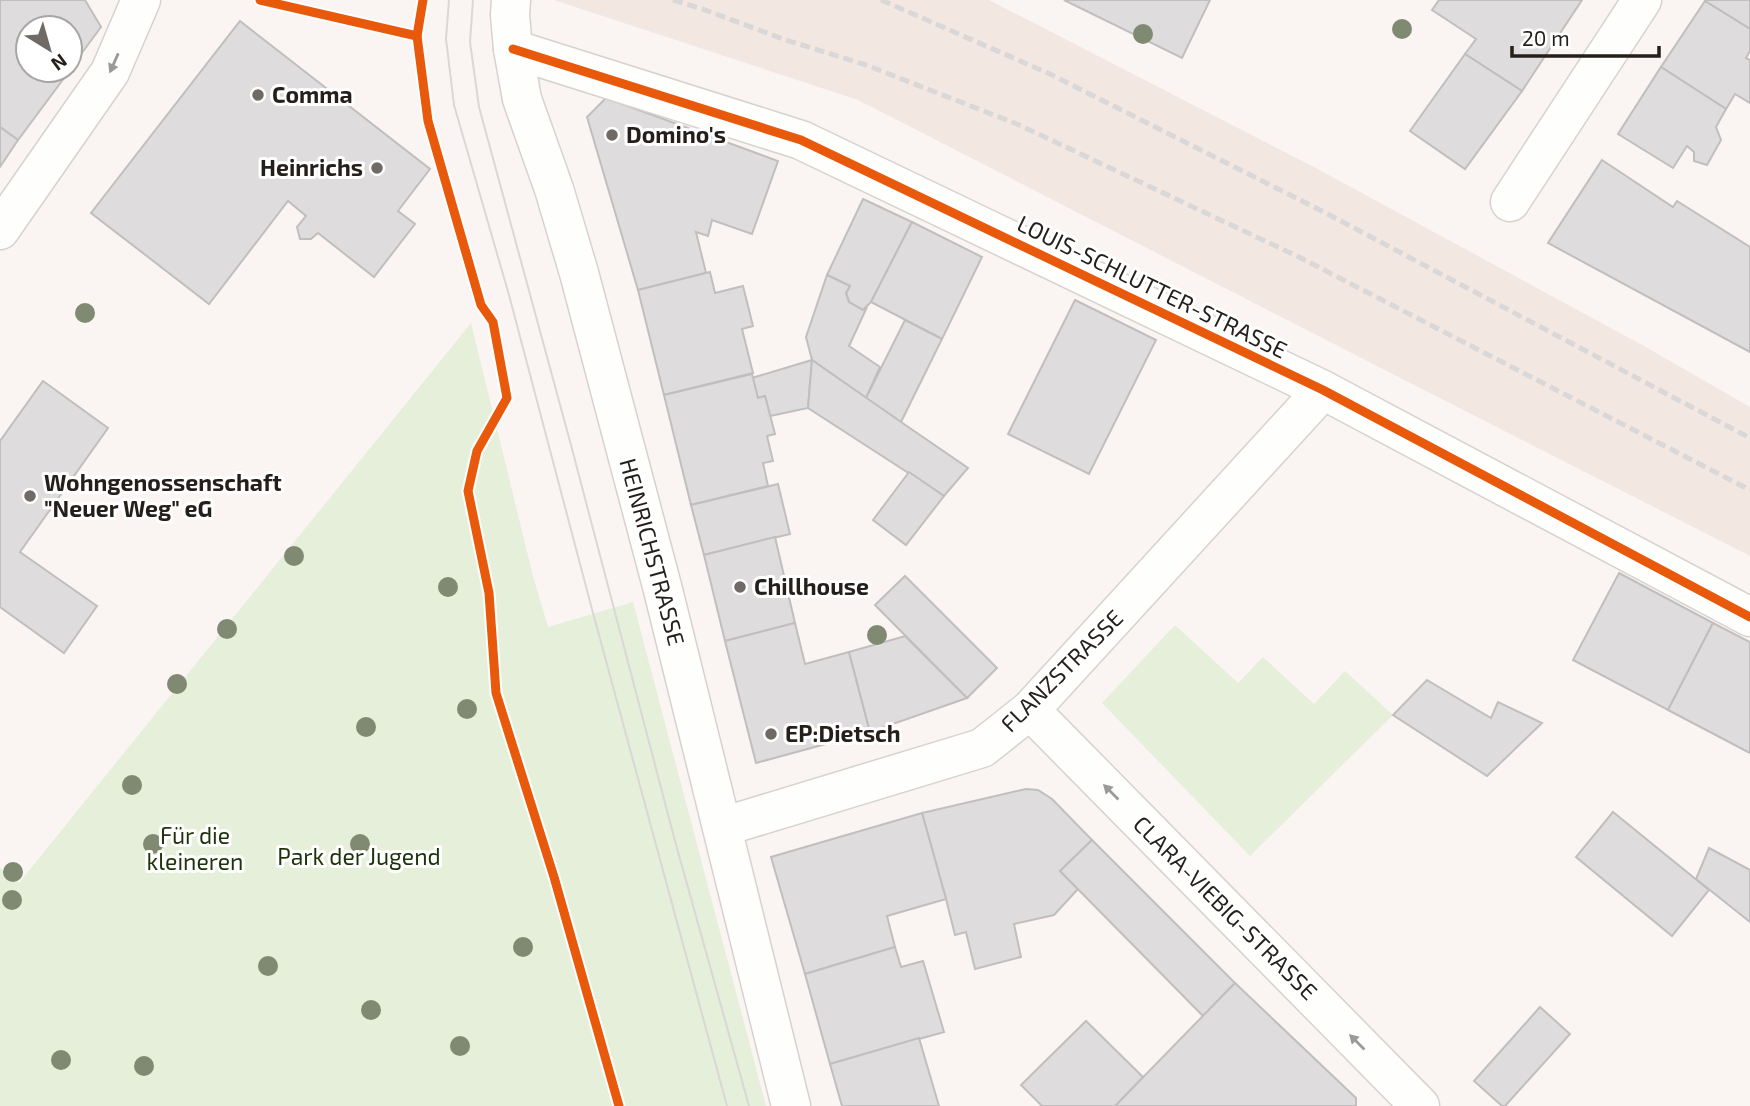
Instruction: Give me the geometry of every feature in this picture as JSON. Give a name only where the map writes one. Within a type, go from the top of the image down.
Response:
[{"type":"street","points":[[0,230],[110,72],[141,0]]},
{"type":"street","name":"HEINRICHSTRASSE","points":[[511,0],[513,49],[522,99],[554,189],[579,273],[663,590],[791,1106]]},
{"type":"street","points":[[1510,202],[1642,0]]},
{"type":"street","name":"LOUIS-SCHLUTTER-STRASSE","points":[[513,49],[800,140],[1323,390],[1750,617]]},
{"type":"street","name":"FLANZSTRASSE","points":[[722,827],[982,748],[1030,710],[1323,390]]},
{"type":"street","name":"CLARA-VIEBIG-STRASSE","points":[[1030,710],[1420,1106]]},
{"type":"shaded area","points":[[554,0],[989,0],[1314,167],[1644,346],[1750,407],[1750,556],[858,100]]},
{"type":"green space","name":"Park der Jugend","points":[[471,323],[548,627],[633,602],[766,1106],[0,1106],[0,868],[19,883]]},
{"type":"green space","points":[[1175,625],[1238,683],[1263,657],[1314,704],[1345,671],[1393,715],[1250,856],[1102,703]]},
{"type":"building","points":[[0,0],[85,0],[101,27],[84,50],[84,14],[14,14],[14,84],[60,84],[18,140],[0,127]]},
{"type":"building","points":[[1064,0],[1210,0],[1182,58]]},
{"type":"building","points":[[1439,0],[1582,0],[1522,91],[1465,54],[1476,39],[1432,10]]},
{"type":"building","points":[[1750,0],[1750,29],[1705,1]]},
{"type":"building","points":[[1705,1],[1750,29],[1750,51],[1746,58],[1750,60],[1750,103],[1735,94],[1726,109],[1661,67]]},
{"type":"building","name":"Comma","points":[[240,21],[430,169],[398,211],[415,224],[374,277],[318,233],[311,239],[300,239],[297,227],[306,216],[288,201],[209,304],[91,213]]},
{"type":"building","points":[[1465,54],[1522,91],[1465,169],[1410,131]]},
{"type":"building","points":[[1661,67],[1726,109],[1716,127],[1721,140],[1707,165],[1694,161],[1694,152],[1687,146],[1673,168],[1618,134]]},
{"type":"building","points":[[606,98],[778,161],[752,234],[712,220],[708,236],[696,232],[706,273],[638,290],[587,117]]},
{"type":"building","points":[[0,127],[18,140],[0,167]]},
{"type":"building","points":[[1602,160],[1673,207],[1677,201],[1750,247],[1750,352],[1548,243]]},
{"type":"building","points":[[863,199],[912,222],[871,302],[863,310],[849,302],[846,293],[850,286],[827,275]]},
{"type":"building","points":[[912,222],[982,257],[942,339],[871,302]]},
{"type":"building","points":[[710,272],[715,293],[743,286],[753,326],[742,329],[753,373],[664,395],[638,290]]},
{"type":"building","points":[[827,275],[850,286],[846,293],[849,302],[863,310],[867,307],[849,346],[880,367],[866,398],[812,360],[806,337]]},
{"type":"building","points":[[1075,300],[1156,340],[1089,474],[1008,434]]},
{"type":"building","points":[[905,320],[942,339],[901,422],[866,398]]},
{"type":"building","points":[[812,360],[808,408],[770,416],[765,396],[758,398],[752,378]]},
{"type":"building","points":[[812,360],[968,468],[944,496],[808,408]]},
{"type":"building","points":[[752,374],[758,398],[765,396],[775,434],[767,436],[773,461],[763,463],[768,486],[691,505],[664,395]]},
{"type":"building","name":"Wohngenossenschaft \"Neuer Weg\" eG","points":[[43,381],[108,428],[20,552],[97,606],[64,653],[0,607],[0,441]]},
{"type":"building","points":[[909,472],[944,496],[906,545],[873,520]]},
{"type":"building","points":[[778,484],[790,534],[704,555],[691,505]]},
{"type":"building","points":[[775,537],[795,623],[725,641],[704,555]]},
{"type":"building","points":[[1619,573],[1713,623],[1668,710],[1573,660]]},
{"type":"building","points":[[905,576],[997,668],[967,698],[875,605]]},
{"type":"building","points":[[795,623],[805,664],[849,652],[870,732],[756,763],[725,641]]},
{"type":"building","points":[[1713,623],[1750,642],[1750,753],[1668,710]]},
{"type":"building","points":[[905,636],[967,698],[870,732],[849,652]]},
{"type":"building","points":[[1427,680],[1491,718],[1498,702],[1542,723],[1487,776],[1393,715]]},
{"type":"building","points":[[1026,789],[1038,790],[1052,799],[1092,840],[1060,871],[1078,889],[1054,915],[1014,924],[1021,957],[975,969],[966,932],[955,935],[922,813]]},
{"type":"building","points":[[1613,812],[1709,890],[1672,936],[1576,857]]},
{"type":"building","points":[[922,813],[946,899],[887,916],[895,947],[805,974],[771,857]]},
{"type":"building","points":[[1092,840],[1235,983],[1203,1016],[1060,871]]},
{"type":"building","points":[[1709,848],[1750,870],[1750,922],[1696,879]]},
{"type":"building","points":[[895,947],[901,967],[923,961],[944,1032],[830,1064],[805,974]]},
{"type":"building","points":[[1235,983],[1356,1098],[1356,1106],[1115,1106]]},
{"type":"building","points":[[1540,1007],[1570,1034],[1505,1106],[1502,1106],[1474,1081]]},
{"type":"building","points":[[1086,1021],[1143,1077],[1115,1106],[1042,1106],[1021,1085]]},
{"type":"building","points":[[919,1038],[939,1106],[842,1106],[830,1064]]},
{"type":"tram line","points":[[449,0],[446,39],[454,105],[509,295],[727,1106]]},
{"type":"tram line","points":[[473,0],[470,42],[479,107],[675,841],[749,1106]]},
{"type":"railway","points":[[673,0],[866,65],[1017,124],[1297,256],[1750,490]]},
{"type":"railway","points":[[881,0],[1050,74],[1324,212],[1750,438]]},
{"type":"cycle path","points":[[260,0],[417,36],[423,0]]},
{"type":"cycle path","points":[[417,36],[428,121],[481,305],[493,322],[507,398],[477,451],[468,491],[489,593],[496,693],[554,877],[619,1106]]},
{"type":"cycle path","points":[[513,49],[801,140],[1323,390],[1750,617]]},
{"type":"place","name":"Comma","points":[[258,95]]},
{"type":"place","name":"Domino's","points":[[612,135]]},
{"type":"place","name":"Heinrichs","points":[[377,168]]},
{"type":"place","name":"Wohngenossenschaft \"Neuer Weg\" eG","points":[[30,496]]},
{"type":"place","name":"Chillhouse","points":[[740,587]]},
{"type":"place","name":"EP:Dietsch","points":[[771,734]]},
{"type":"park label","name":"Für die kleineren","points":[[195,849]]}]
